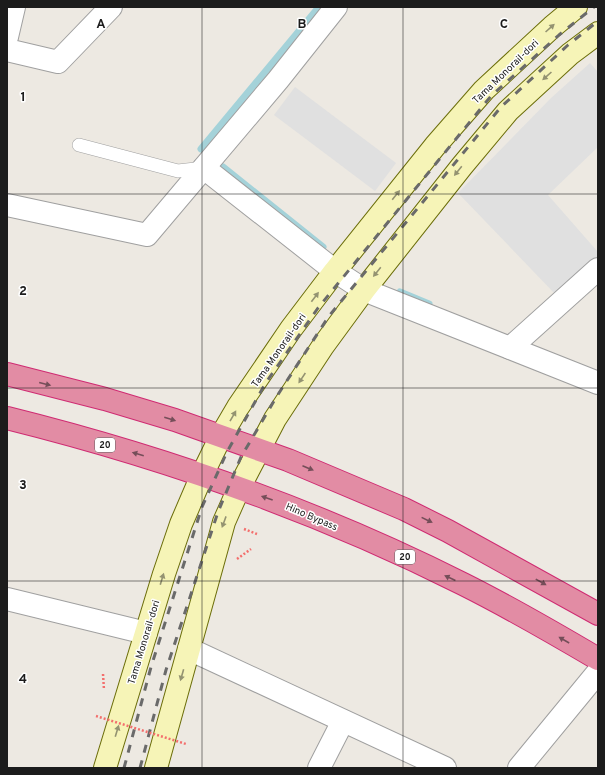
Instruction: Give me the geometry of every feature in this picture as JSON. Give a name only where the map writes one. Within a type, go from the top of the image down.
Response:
[{"type":"highway","points":[[7,374],[105,400],[222,436],[306,467],[410,512],[448,531],[598,614]]},
{"type":"highway","name":"Hino Bypass","points":[[7,418],[167,463],[273,500],[380,545],[463,584],[538,624],[598,659]]},
{"type":"main road","name":"Tama Monorail-dori","points":[[105,768],[181,524],[202,475],[238,407],[291,329],[335,270],[435,146],[484,90],[552,27],[576,7]]},
{"type":"main road","points":[[156,768],[224,522],[239,488],[275,419],[322,346],[364,290],[462,166],[508,111],[570,54],[598,33]]},
{"type":"street","points":[[7,37],[14,7]]},
{"type":"street","points":[[7,50],[58,62],[111,7]]},
{"type":"street","points":[[7,205],[147,235],[278,80],[336,7]]},
{"type":"street","points":[[204,168],[335,270],[364,290],[598,383]]},
{"type":"street","points":[[510,348],[598,269]]},
{"type":"street","points":[[7,599],[146,634]]},
{"type":"street","points":[[189,649],[445,768]]},
{"type":"street","points":[[519,768],[598,672]]},
{"type":"street","points":[[319,768],[343,721]]},
{"type":"lane","points":[[79,145],[178,172],[204,168]]},
{"type":"path","points":[[240,528],[256,534]]},
{"type":"path","points":[[236,560],[252,549]]},
{"type":"path","points":[[103,674],[104,689]]},
{"type":"path","points":[[96,716],[186,744]]},
{"type":"shaded area","points":[[590,63],[598,72],[598,147],[548,195],[598,252],[598,257],[556,295],[458,193],[551,98]]},
{"type":"shaded area","points":[[295,87],[396,163],[375,191],[274,115]]},
{"type":"waterway","points":[[201,149],[319,7]]},
{"type":"waterway","points":[[223,167],[323,247]]},
{"type":"waterway","points":[[400,292],[429,304]]},
{"type":"railway","points":[[124,768],[151,667],[202,507],[227,452],[265,384],[318,308],[491,96],[559,35],[594,7]]},
{"type":"railway","points":[[140,768],[166,670],[218,512],[241,457],[277,396],[329,316],[501,107],[568,45],[598,21]]}]
